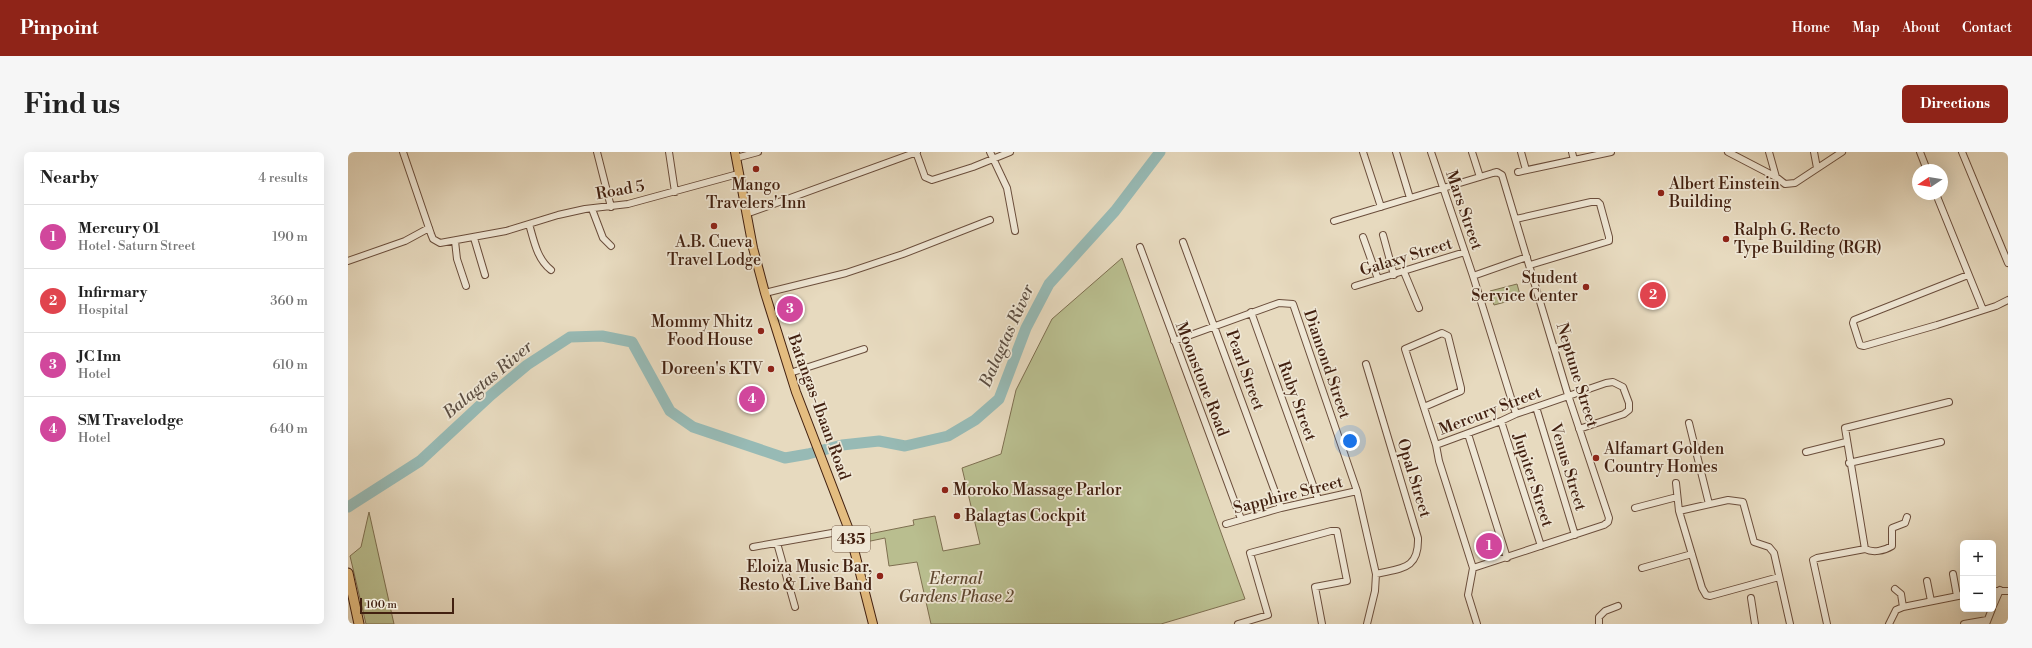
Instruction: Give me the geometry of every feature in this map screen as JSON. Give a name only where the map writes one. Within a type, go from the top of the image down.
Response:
[{"type":"highway","points":[[348,573],[359,624]]},
{"type":"highway","points":[[348,597],[352,624]]},
{"type":"main road","name":"Batangas-Ibaan Road","points":[[735,155],[746,214],[765,293],[790,373],[849,530],[872,624]]},
{"type":"street","points":[[348,261],[405,240],[428,228],[403,152]]},
{"type":"street","points":[[597,152],[611,207]]},
{"type":"street","points":[[669,152],[675,192]]},
{"type":"street","points":[[735,155],[758,152]]},
{"type":"street","points":[[746,214],[917,152],[925,177],[932,180],[973,167],[991,155],[1010,152]]},
{"type":"street","points":[[1363,152],[1381,207]]},
{"type":"street","points":[[1396,152],[1410,198]]},
{"type":"street","name":"Mars Street","points":[[1431,152],[1473,276],[1516,414]]},
{"type":"street","points":[[1472,152],[1480,177]]},
{"type":"street","points":[[1521,152],[1526,170]]},
{"type":"street","points":[[1572,152],[1574,160]]},
{"type":"street","points":[[1518,172],[1611,152]]},
{"type":"street","points":[[1728,152],[1776,177],[1785,184],[1795,183],[1842,152]]},
{"type":"street","points":[[1769,152],[1776,177]]},
{"type":"street","points":[[1814,152],[1817,168]]},
{"type":"street","points":[[1920,152],[1925,164]]},
{"type":"street","points":[[1962,152],[2008,263]]},
{"type":"street","points":[[991,155],[1007,188],[1015,231]]},
{"type":"street","name":"Neptune Street","points":[[1334,221],[1497,172],[1502,175],[1568,395],[1609,518],[1608,522],[1604,526],[1473,568]]},
{"type":"street","name":"Road 5","points":[[428,228],[433,240],[436,242],[474,238],[506,231],[558,215],[611,207],[675,192],[738,174]]},
{"type":"street","points":[[1938,200],[1983,310]]},
{"type":"street","points":[[1516,219],[1591,202],[1598,202],[1600,204],[1609,237],[1608,241],[1530,265]]},
{"type":"street","points":[[592,209],[603,238],[611,246]]},
{"type":"street","points":[[765,293],[846,273],[903,254],[990,220]]},
{"type":"street","points":[[529,224],[542,264],[551,270]]},
{"type":"street","points":[[1383,235],[1394,275]]},
{"type":"street","points":[[1363,237],[1378,280]]},
{"type":"street","points":[[474,238],[485,275]]},
{"type":"street","points":[[455,241],[458,259],[466,286]]},
{"type":"street","name":"Pearl Street","points":[[1184,242],[1281,508]]},
{"type":"street","name":"Moonstone Road","points":[[1140,248],[1241,519]]},
{"type":"street","name":"Galaxy Street","points":[[1355,286],[1404,272],[1464,252]]},
{"type":"street","points":[[1473,276],[1527,257]]},
{"type":"street","points":[[1404,272],[1419,308]]},
{"type":"street","points":[[1968,275],[1854,320],[1852,322],[1857,341],[1860,345],[1864,346],[1937,325],[1996,306],[2008,300]]},
{"type":"street","name":"Diamond Street","points":[[1174,341],[1279,303],[1293,304],[1357,491],[1376,574],[1375,591],[1367,624]]},
{"type":"street","name":"Ruby Street","points":[[1251,312],[1318,499]]},
{"type":"street","points":[[1424,407],[1461,391],[1450,343],[1446,334],[1442,333],[1404,349],[1436,445]]},
{"type":"street","points":[[790,373],[864,349]]},
{"type":"street","name":"Opal Street","points":[[1366,364],[1418,538],[1418,550],[1414,561],[1407,566],[1376,574]]},
{"type":"street","name":"Mercury Street","points":[[1477,624],[1468,596],[1473,568],[1439,461],[1436,445],[1501,422],[1516,414],[1536,408],[1568,395],[1606,383],[1613,382],[1623,387],[1629,404],[1629,410],[1624,414],[1579,428]]},
{"type":"street","points":[[1865,550],[1844,432],[1847,426],[1949,402]]},
{"type":"street","name":"Venus Street","points":[[1536,408],[1575,535]]},
{"type":"street","name":"Jupiter Street","points":[[1501,422],[1541,546]]},
{"type":"street","points":[[1689,423],[1708,504]]},
{"type":"street","points":[[1468,434],[1507,558]]},
{"type":"street","points":[[1806,452],[1846,442]]},
{"type":"street","points":[[1849,463],[1941,442]]},
{"type":"street","points":[[1676,483],[1680,511],[1702,588],[1706,595],[1710,596],[1779,577]]},
{"type":"street","name":"Sapphire Street","points":[[1226,524],[1281,508],[1357,491]]},
{"type":"street","points":[[1635,508],[1677,497]]},
{"type":"street","points":[[1680,511],[1728,500],[1742,502],[1752,539],[1754,542],[1771,548],[1790,624]]},
{"type":"street","points":[[1827,624],[1813,560],[1817,558],[1865,550],[1870,552],[1886,549],[1892,546],[1892,528],[1905,523],[1907,517]]},
{"type":"street","points":[[753,547],[849,530]]},
{"type":"street","points":[[1238,624],[1268,615],[1250,556],[1251,552],[1331,531],[1337,532],[1347,581],[1315,587],[1322,624]]},
{"type":"street","points":[[777,543],[795,607]]},
{"type":"street","points":[[1642,568],[1692,554]]},
{"type":"street","points":[[1889,624],[1896,610],[1903,607],[1960,595],[1953,574]]},
{"type":"street","points":[[1926,581],[1931,601]]},
{"type":"street","points":[[1895,589],[1901,594],[1903,607]]},
{"type":"street","points":[[1996,591],[2008,591]]},
{"type":"street","points":[[1751,598],[1755,624]]},
{"type":"street","points":[[1599,624],[1599,617],[1605,611],[1618,606]]},
{"type":"street","points":[[1964,624],[1986,622],[1991,612]]},
{"type":"green space","name":"Eternal Gardens Phase 2","points":[[1122,258],[1245,599],[1161,624],[931,624],[917,562],[889,566],[885,538],[861,543],[859,536],[914,525],[913,520],[935,516],[943,551],[980,544],[962,468],[1001,454],[1016,390],[1052,319]]},
{"type":"green space","points":[[1517,284],[1521,298],[1494,305],[1490,291]]},
{"type":"green space","points":[[369,512],[394,624],[366,624],[350,556],[361,547]]},
{"type":"waterway","name":"Balagtas River","points":[[348,507],[420,461],[491,395],[527,365],[570,337],[602,336],[632,342],[670,411],[693,427],[785,458],[808,454],[842,445],[879,441],[905,446],[948,436],[975,420],[999,399],[1026,328],[1049,284],[1115,211],[1160,152]]},
{"type":"place","name":"Mango Travelers' Inn","points":[[756,169]]},
{"type":"place","name":"Albert Einstein Building","points":[[1661,193]]},
{"type":"place","name":"A.B. Cueva Travel Lodge","points":[[714,226]]},
{"type":"place","name":"Ralph G. Recto Type Building (RGR)","points":[[1726,239]]},
{"type":"place","name":"Student Service Center","points":[[1586,287]]},
{"type":"place","name":"Infirmary","points":[[1653,295]]},
{"type":"place","name":"JC Inn","points":[[790,309]]},
{"type":"place","name":"Mommy Nhitz Food House","points":[[761,331]]},
{"type":"place","name":"Doreen's KTV","points":[[771,369]]},
{"type":"place","name":"SM Travelodge","points":[[752,399]]},
{"type":"place","name":"Alfamart Golden Country Homes","points":[[1596,458]]},
{"type":"place","name":"Moroko Massage Parlor","points":[[945,490]]},
{"type":"place","name":"Balagtas Cockpit","points":[[957,516]]},
{"type":"place","name":"Mercury 01","points":[[1489,546]]},
{"type":"place","name":"Eloiza Music Bar, Resto & Live Band","points":[[880,576]]}]
